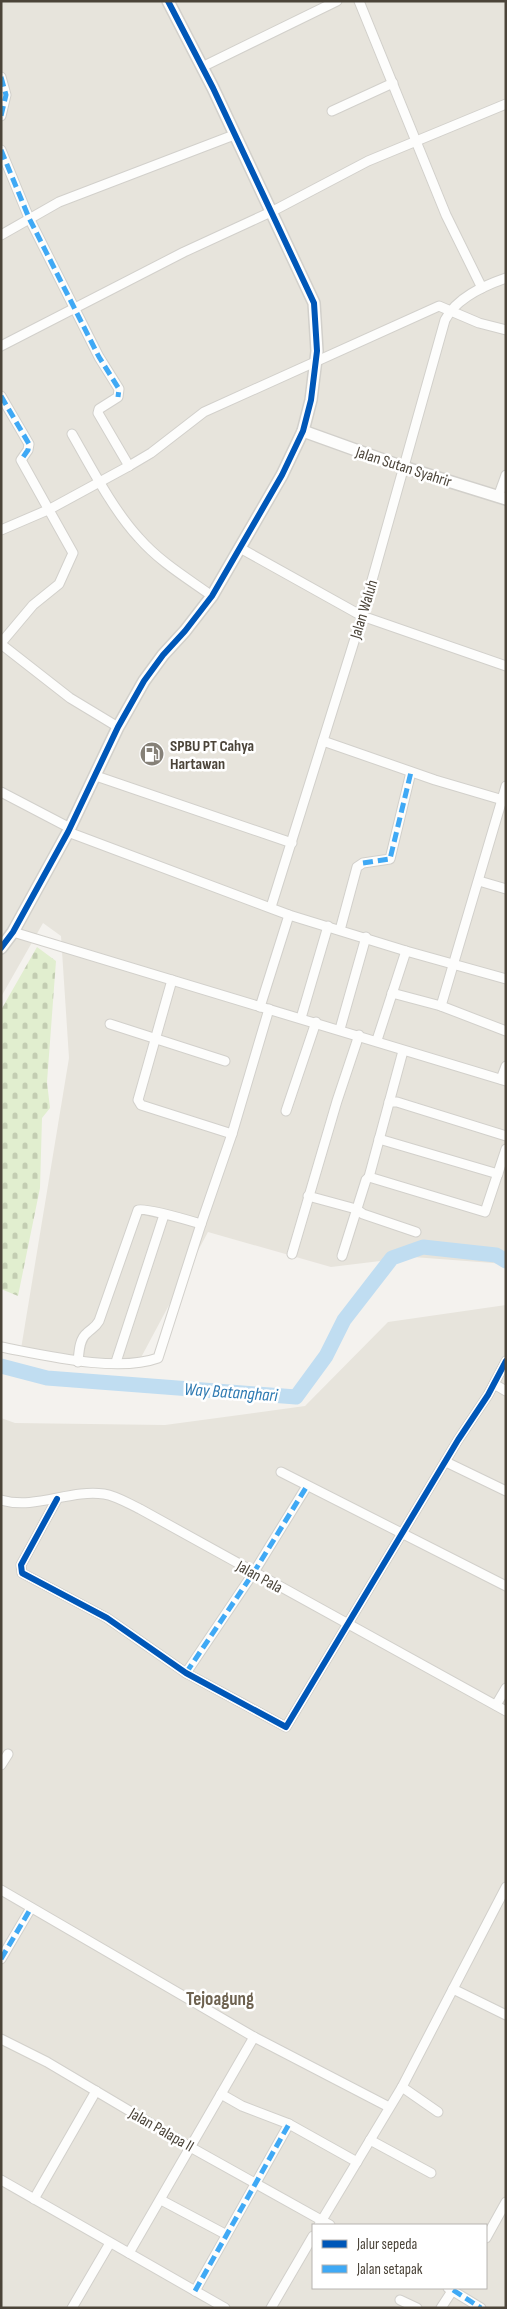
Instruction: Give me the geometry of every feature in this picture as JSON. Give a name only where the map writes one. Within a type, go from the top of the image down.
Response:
[{"type":"street","points":[[1,948],[13,932],[69,830],[118,726],[144,681],[162,655],[185,631],[212,596],[282,475],[303,432],[311,400],[317,351],[314,303],[202,67],[168,1]]},
{"type":"street","points":[[202,67],[337,1]]},
{"type":"street","points":[[359,1],[446,215],[482,288]]},
{"type":"street","points":[[1,77],[5,87],[5,103],[1,116]]},
{"type":"street","points":[[332,111],[393,83]]},
{"type":"street","points":[[1,346],[184,252],[271,212],[368,161],[416,139],[506,104]]},
{"type":"street","points":[[1,235],[59,202],[234,134]]},
{"type":"street","points":[[1,150],[29,218],[99,357],[119,390],[118,397],[99,409],[98,413],[129,466]]},
{"type":"street","points":[[450,310],[482,288],[506,278]]},
{"type":"street","points":[[1,530],[50,509],[129,466],[151,453],[204,412],[250,390],[315,364],[438,306],[479,323],[506,330]]},
{"type":"street","name":"Jalan Waluh","points":[[270,907],[292,843],[362,616],[403,466],[450,310]]},
{"type":"street","points":[[1,396],[29,444],[22,460],[72,548],[72,557],[58,584],[33,605],[1,643],[70,698],[118,726]]},
{"type":"street","name":"Jalan Sutan Syahrir","points":[[303,432],[502,498]]},
{"type":"street","points":[[72,434],[100,482],[138,538],[168,565],[212,596]]},
{"type":"street","points":[[502,498],[506,474]]},
{"type":"street","points":[[240,548],[362,616],[506,666]]},
{"type":"street","points":[[323,742],[504,801]]},
{"type":"street","points":[[340,930],[357,867],[363,863],[390,858],[411,772]]},
{"type":"street","points":[[96,776],[292,843]]},
{"type":"street","points":[[441,1006],[504,801],[506,786]]},
{"type":"street","points":[[1,792],[69,830],[289,914],[406,951],[506,978]]},
{"type":"street","points":[[478,881],[506,889]]},
{"type":"street","points":[[1,1346],[78,1362],[148,1362],[158,1358],[232,1134],[289,914]]},
{"type":"street","points":[[301,1018],[328,926]]},
{"type":"street","points":[[13,932],[377,1040],[403,1051],[504,1080],[506,1066]]},
{"type":"street","points":[[340,1029],[366,937]]},
{"type":"street","points":[[377,1040],[406,951]]},
{"type":"street","points":[[172,980],[138,1098],[139,1102],[176,1117],[232,1134]]},
{"type":"street","points":[[392,994],[441,1006],[506,1031]]},
{"type":"street","points":[[286,1111],[316,1022]]},
{"type":"street","points":[[110,1024],[225,1061]]},
{"type":"street","points":[[292,1254],[308,1196],[359,1035]]},
{"type":"street","points":[[342,1256],[356,1209],[369,1176],[403,1051]]},
{"type":"street","points":[[390,1102],[397,1102],[506,1136]]},
{"type":"street","points":[[379,1139],[498,1174]]},
{"type":"street","points":[[369,1176],[484,1212],[488,1210],[506,1149]]},
{"type":"street","points":[[308,1196],[356,1209],[363,1214],[416,1232]]},
{"type":"street","points":[[78,1362],[79,1349],[86,1334],[94,1329],[99,1321],[138,1210],[145,1208],[164,1215],[201,1224]]},
{"type":"street","points":[[116,1362],[164,1215]]},
{"type":"street","points":[[57,1499],[20,1570],[107,1618],[186,1673],[286,1727],[506,1362]]},
{"type":"street","points":[[494,1384],[506,1391]]},
{"type":"street","points":[[446,1462],[506,1491]]},
{"type":"street","points":[[280,1472],[506,1586]]},
{"type":"street","points":[[186,1673],[254,1572],[307,1486]]},
{"type":"street","name":"Jalan Pala","points":[[1,1500],[26,1503],[89,1494],[112,1496],[140,1509],[506,1711]]},
{"type":"street","points":[[496,1706],[506,1688]]},
{"type":"street","points":[[1,1766],[8,1754]]},
{"type":"street","points":[[320,2223],[358,2162],[388,2107],[402,2087],[494,1905],[506,1886]]},
{"type":"street","points":[[1,1890],[254,2037],[388,2107]]},
{"type":"street","points":[[1,1959],[31,1908]]},
{"type":"street","points":[[453,1989],[506,2015]]},
{"type":"street","points":[[129,2254],[161,2200],[176,2169],[192,2148],[254,2037]]},
{"type":"street","name":"Jalan Palapa II","points":[[1,2039],[96,2090],[192,2148],[255,2182],[320,2223]]},
{"type":"street","points":[[402,2087],[438,2112]]},
{"type":"street","points":[[34,2200],[96,2090]]},
{"type":"street","points":[[221,2094],[242,2106],[289,2124],[358,2162]]},
{"type":"street","points":[[195,2291],[225,2234],[289,2124]]},
{"type":"street","points":[[370,2140],[431,2173]]},
{"type":"street","points":[[1,2180],[225,2308]]},
{"type":"street","points":[[161,2200],[225,2234]]},
{"type":"street","points":[[487,2236],[506,2202]]},
{"type":"street","points":[[271,2308],[312,2238]]},
{"type":"street","points":[[72,2308],[110,2243]]},
{"type":"street","points":[[441,2308],[452,2289],[481,2308]]},
{"type":"street","points":[[400,2300],[418,2308]]},
{"type":"shaded area","points":[[1,1],[506,1],[506,1264],[413,1257],[331,1267],[208,1232],[137,1365],[20,1355],[69,1058],[61,936],[43,923],[1,997]]},
{"type":"shaded area","points":[[506,1305],[506,2308],[1,2308],[1,1418],[15,1423],[165,1425],[305,1406],[388,1322]]},
{"type":"green space","points":[[37,947],[56,961],[47,1082],[50,1108],[42,1118],[40,1188],[18,1296],[1,1289],[1,1010]]},
{"type":"waterway","name":"Way Batanghari","points":[[1,1366],[47,1378],[296,1397],[326,1356],[344,1320],[392,1258],[423,1247],[496,1255],[506,1261]]},
{"type":"marked path","points":[[1,77],[6,95],[1,116]]},
{"type":"marked path","points":[[1,150],[29,218],[99,357],[119,389],[118,397]]},
{"type":"marked path","points":[[1,396],[29,444],[28,450],[21,460]]},
{"type":"marked path","points":[[363,863],[390,859],[411,772]]},
{"type":"marked path","points":[[186,1673],[254,1572],[307,1486]]},
{"type":"marked path","points":[[1,1959],[31,1908]]},
{"type":"marked path","points":[[195,2291],[289,2124]]},
{"type":"marked path","points":[[453,2290],[481,2308]]},
{"type":"cycle path","points":[[1,948],[13,932],[68,832],[118,727],[144,681],[212,596],[282,475],[303,431],[311,400],[317,351],[314,303],[213,88],[168,1]]},
{"type":"cycle path","points":[[57,1499],[21,1565],[22,1573],[107,1618],[186,1673],[286,1727],[458,1440],[488,1395],[506,1361]]},
{"type":"place","name":"SPBU PT Cahya Hartawan","points":[[152,754]]},
{"type":"district","name":"Tejoagung","points":[[220,1998]]}]
